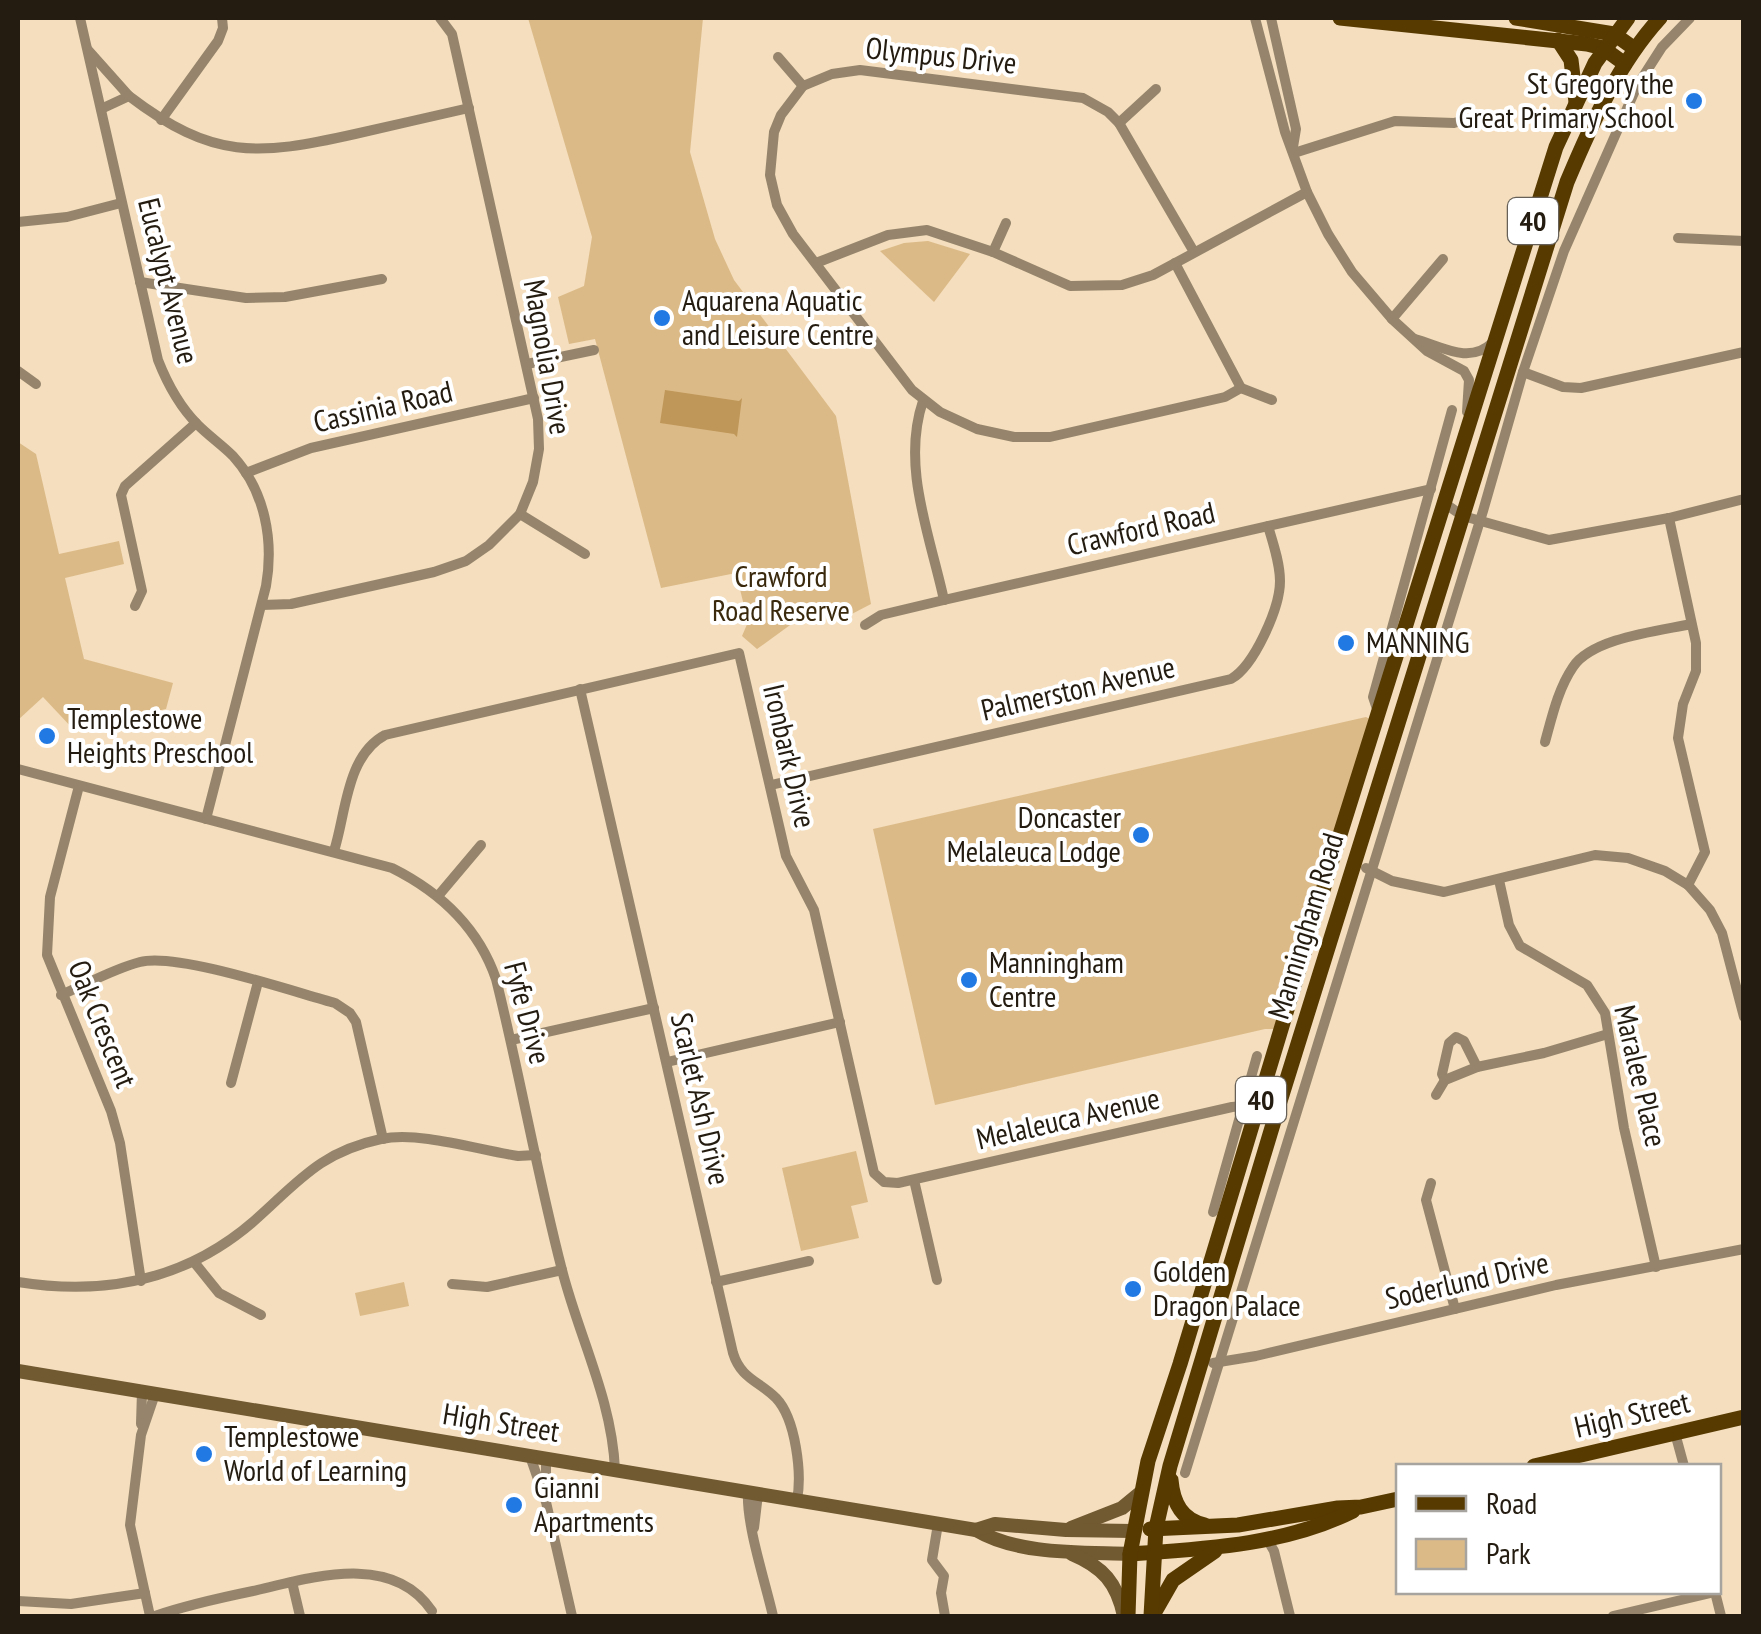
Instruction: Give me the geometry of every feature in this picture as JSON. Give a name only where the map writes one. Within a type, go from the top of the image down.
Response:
[{"type":"main road","points":[[1340,18],[1558,40],[1603,48],[1625,64]]},
{"type":"main road","points":[[1516,18],[1614,34],[1636,49]]},
{"type":"main road","name":"Manningham Road","points":[[1126,1616],[1139,1494],[1251,1107],[1556,148],[1603,48],[1628,18]]},
{"type":"main road","name":"Manningham Road","points":[[1152,1616],[1156,1528],[1210,1362],[1277,1111],[1360,873],[1462,516],[1553,228],[1578,155],[1625,64],[1660,18]]},
{"type":"main road","points":[[1558,40],[1571,60],[1576,102]]},
{"type":"main road","points":[[1483,378],[1504,386]]},
{"type":"main road","points":[[1331,864],[1360,873]]},
{"type":"main road","name":"High Street","points":[[18,1371],[976,1530],[994,1541],[1062,1550],[1130,1554],[1223,1547],[1340,1518],[1361,1508]]},
{"type":"main road","name":"High Street","points":[[1543,1464],[1744,1417]]},
{"type":"main road","points":[[1177,1470],[1172,1490],[1180,1509],[1190,1520],[1212,1527]]},
{"type":"main road","points":[[1066,1530],[1122,1508],[1139,1494]]},
{"type":"main road","name":"High Street","points":[[976,1530],[994,1524],[1133,1531],[1212,1527],[1361,1508],[1396,1499]]},
{"type":"main road","points":[[1152,1616],[1172,1580],[1223,1547]]},
{"type":"main road","points":[[1062,1550],[1106,1574],[1118,1592],[1126,1616]]},
{"type":"street","name":"Eucalypt Avenue","points":[[80,18],[121,203],[167,382],[196,423],[246,474],[259,499],[268,537],[269,571],[262,605],[206,818]]},
{"type":"street","points":[[160,120],[218,40],[222,18]]},
{"type":"street","name":"Magnolia Drive","points":[[262,605],[291,604],[454,566],[489,545],[520,514],[538,464],[540,434],[527,364],[452,34],[440,18]]},
{"type":"street","points":[[1255,18],[1285,132],[1308,192],[1338,252],[1392,319],[1439,360],[1464,371],[1469,380],[1464,439]]},
{"type":"street","points":[[1272,18],[1296,129],[1294,150]]},
{"type":"street","name":"Manningham Road","points":[[1210,1362],[1360,873],[1480,522],[1523,372],[1564,251],[1638,86],[1662,47],[1690,18]]},
{"type":"street","points":[[87,49],[129,96],[160,120],[200,140],[226,147],[270,150],[300,146],[469,108]]},
{"type":"street","points":[[778,57],[803,86],[781,115],[774,132],[770,175],[784,220],[922,401],[977,429],[1032,438],[1225,397],[1241,388]]},
{"type":"street","name":"Olympus Drive","points":[[803,86],[832,74],[860,70],[1083,98],[1108,112],[1118,123],[1194,252]]},
{"type":"street","points":[[1118,123],[1156,90]]},
{"type":"street","points":[[101,109],[129,96]]},
{"type":"street","points":[[1294,150],[1394,122],[1454,124],[1468,119]]},
{"type":"street","points":[[816,262],[908,230],[947,234],[1059,282],[1085,287],[1137,282],[1308,192]]},
{"type":"street","points":[[18,222],[67,217],[121,203]]},
{"type":"street","points":[[993,252],[1006,223]]},
{"type":"street","points":[[1544,259],[1564,251],[1553,228]]},
{"type":"street","points":[[1678,238],[1744,242]]},
{"type":"street","points":[[1392,319],[1443,259]]},
{"type":"street","points":[[1175,263],[1241,388],[1272,400]]},
{"type":"street","points":[[140,282],[246,298],[285,298],[382,279]]},
{"type":"street","points":[[1414,339],[1444,350],[1475,354],[1495,341]]},
{"type":"street","points":[[527,364],[594,350]]},
{"type":"street","points":[[1523,372],[1563,387],[1581,388],[1744,352]]},
{"type":"street","points":[[18,370],[36,384]]},
{"type":"street","name":"Cassinia Road","points":[[246,474],[312,448],[534,398]]},
{"type":"street","points":[[922,401],[913,437],[914,464],[944,600]]},
{"type":"street","name":"Manningham Road","points":[[1378,712],[1373,698],[1452,410]]},
{"type":"street","points":[[136,606],[142,591],[121,494],[196,423]]},
{"type":"street","points":[[1436,471],[1457,463]]},
{"type":"street","name":"Crawford Road","points":[[865,625],[880,615],[1431,488]]},
{"type":"street","points":[[1444,503],[1462,516],[1549,540],[1669,518],[1744,499]]},
{"type":"street","points":[[520,514],[585,554]]},
{"type":"street","points":[[1669,518],[1696,643],[1696,671],[1683,704],[1678,738],[1705,852],[1688,885]]},
{"type":"street","name":"Palmerston Avenue","points":[[770,785],[1231,679],[1242,673],[1254,655],[1279,593],[1279,570],[1268,526]]},
{"type":"street","points":[[1544,742],[1562,684],[1575,662],[1614,642],[1691,624]]},
{"type":"street","name":"Ironbark Drive","points":[[334,852],[355,771],[364,752],[392,732],[739,653],[786,856],[814,910],[874,1172]]},
{"type":"street","name":"Scarlet Ash Drive","points":[[580,689],[736,1363],[752,1383],[776,1397],[786,1413],[799,1467],[797,1500]]},
{"type":"street","name":"Fyfe Drive","points":[[18,770],[392,868],[438,896],[465,923],[486,956],[511,1040],[562,1270],[597,1375],[615,1470]]},
{"type":"street","name":"Oak Crescent","points":[[79,786],[47,916],[47,955],[105,1095],[120,1143],[140,1281]]},
{"type":"street","points":[[438,896],[481,846]]},
{"type":"street","points":[[1360,873],[1444,892],[1595,855],[1628,858],[1665,870],[1688,885],[1710,910],[1722,933],[1744,1017]]},
{"type":"street","name":"Maralee Place","points":[[1499,880],[1514,938],[1528,953],[1588,985],[1604,1013],[1624,1128],[1656,1267]]},
{"type":"street","points":[[62,995],[124,967],[153,960],[188,964],[336,1003],[350,1012],[360,1037],[383,1139]]},
{"type":"street","points":[[231,1082],[258,982]]},
{"type":"street","points":[[511,1040],[654,1008]]},
{"type":"street","points":[[667,1062],[840,1022]]},
{"type":"street","points":[[1436,1095],[1446,1080],[1477,1067],[1608,1034]]},
{"type":"street","points":[[1446,1080],[1442,1074],[1449,1043],[1456,1037],[1464,1041],[1477,1067]]},
{"type":"street","name":"Manningham Road","points":[[1212,1212],[1251,1107],[1257,1056]]},
{"type":"street","name":"Melaleuca Avenue","points":[[874,1172],[884,1182],[914,1180],[1251,1107],[1277,1111]]},
{"type":"street","points":[[18,1282],[93,1288],[140,1281],[194,1262],[235,1236],[315,1164],[344,1150],[383,1139],[416,1139],[518,1156],[536,1155]]},
{"type":"street","points":[[914,1180],[937,1280]]},
{"type":"street","points":[[1431,1183],[1426,1200],[1454,1309]]},
{"type":"street","name":"Soderlund Drive","points":[[1210,1362],[1556,1285],[1744,1249]]},
{"type":"street","points":[[716,1282],[809,1261]]},
{"type":"street","points":[[194,1262],[218,1293],[261,1315]]},
{"type":"street","points":[[452,1284],[487,1287],[562,1270]]},
{"type":"street","points":[[148,1393],[130,1524],[151,1614],[335,1572],[399,1582],[418,1593],[432,1611]]},
{"type":"street","points":[[1676,1433],[1684,1464]]},
{"type":"street","points":[[538,1458],[572,1616]]},
{"type":"street","points":[[753,1493],[754,1528],[773,1616]]},
{"type":"street","points":[[938,1524],[932,1560],[944,1576],[941,1593],[945,1616]]},
{"type":"street","points":[[1267,1538],[1274,1551],[1290,1616]]},
{"type":"street","points":[[292,1582],[300,1616]]},
{"type":"street","points":[[18,1601],[71,1604],[144,1588]]},
{"type":"street","points":[[1613,1616],[1706,1594]]},
{"type":"green space","name":"Aquarena Aquatic and Leisure Centre","points":[[528,18],[703,18],[690,152],[715,239],[734,280],[836,416],[871,604],[846,617],[839,610],[797,620],[757,649],[742,636],[748,622],[736,573],[661,588],[595,339],[569,344],[558,297],[584,286],[592,237]]},
{"type":"green space","points":[[928,241],[970,254],[934,302],[880,251]]},
{"type":"green space","points":[[18,442],[36,454],[59,554],[119,541],[124,564],[65,578],[84,659],[173,683],[166,709],[74,730],[43,697],[18,720]]},
{"type":"green space","name":"Manningham Centre","points":[[1366,717],[1375,722],[1282,1029],[1265,1029],[935,1105],[873,829]]},
{"type":"green space","points":[[856,1151],[868,1202],[851,1206],[859,1238],[801,1251],[782,1168]]},
{"type":"green space","points":[[404,1282],[409,1306],[360,1316],[355,1293]]},
{"type":"shaded area","points":[[665,390],[739,401],[742,398],[737,437],[660,423]]},
{"type":"place","name":"St Gregory the Great Primary School","points":[[1694,101]]},
{"type":"place","name":"Aquarena Aquatic and Leisure Centre","points":[[662,318]]},
{"type":"place","name":"MANNING","points":[[1346,643]]},
{"type":"place","name":"Templestowe Heights Preschool","points":[[47,736]]},
{"type":"place","name":"Doncaster Melaleuca Lodge","points":[[1141,835]]},
{"type":"place","name":"Manningham Centre","points":[[969,980]]},
{"type":"place","name":"Golden Dragon Palace","points":[[1133,1289]]},
{"type":"place","name":"Templestowe World of Learning","points":[[204,1454]]},
{"type":"place","name":"Gianni Apartments","points":[[514,1505]]},
{"type":"park label","name":"Crawford Road Reserve","points":[[781,594]]}]
